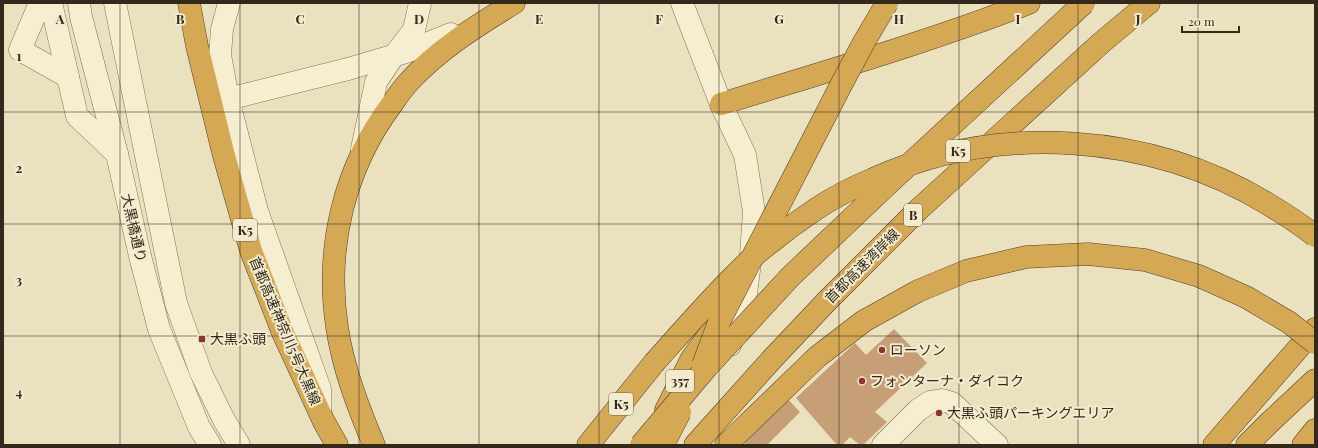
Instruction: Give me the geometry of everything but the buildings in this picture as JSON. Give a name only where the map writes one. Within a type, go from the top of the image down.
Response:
[{"type":"highway","name":"首都高速神奈川5号大黒線","points":[[180,3],[188,49],[215,159],[244,258],[278,345],[328,441]]},
{"type":"highway","name":"首都高速神奈川5号大黒線","points":[[188,3],[196,46],[224,156],[251,251],[283,334],[324,422],[328,441]]},
{"type":"highway","points":[[366,445],[352,411],[338,368],[330,329],[326,291],[326,255],[332,218],[342,182],[358,144],[379,108],[401,78],[428,52],[450,34],[498,3]]},
{"type":"highway","points":[[374,445],[357,405],[345,364],[337,327],[333,290],[334,254],[339,219],[349,183],[360,156],[382,117],[411,80],[432,59],[462,36],[514,3]]},
{"type":"highway","points":[[719,322],[847,74],[887,3]]},
{"type":"highway","points":[[721,104],[904,47],[1029,3]]},
{"type":"highway","points":[[640,445],[707,367],[790,277],[888,184],[1084,3]]},
{"type":"highway","name":"首都高速湾岸線","points":[[696,445],[773,358],[827,301],[918,210],[1096,48],[1149,3]]},
{"type":"highway","name":"K5","points":[[588,445],[690,321],[755,256],[818,208],[856,186],[892,170],[930,157],[972,148],[1014,143],[1054,142],[1095,145],[1136,152],[1178,163],[1214,176],[1250,193],[1282,212],[1315,236]]},
{"type":"highway","points":[[726,445],[817,357],[864,321],[918,291],[966,271],[1026,257],[1088,254],[1145,260],[1199,276],[1246,297],[1290,323],[1315,343]]},
{"type":"highway","name":"357","points":[[648,445],[692,358],[719,322]]},
{"type":"highway","name":"357","points":[[663,445],[704,362],[719,322]]},
{"type":"highway","points":[[1214,445],[1315,329]]},
{"type":"highway","points":[[1247,445],[1285,407],[1315,380]]},
{"type":"highway","points":[[1303,445],[1315,430]]},
{"type":"street","points":[[40,3],[12,53],[68,77]]},
{"type":"street","points":[[51,3],[77,116],[117,154]]},
{"type":"street","points":[[229,3],[222,29],[220,55],[228,99],[257,211],[320,389],[328,441]]},
{"type":"street","points":[[360,156],[376,82],[392,58],[414,30],[420,3]]},
{"type":"street","points":[[657,445],[728,349],[746,293],[751,255],[754,212],[746,155],[721,104],[682,3]]},
{"type":"street","name":"大黒橋通り","points":[[80,10],[117,154],[140,256],[160,329],[199,427],[210,445]]},
{"type":"street","name":"大黒橋通り","points":[[117,12],[176,303],[201,373],[224,420],[239,445]]},
{"type":"street","points":[[228,99],[406,52],[450,34]]},
{"type":"street","points":[[892,442],[918,410],[930,402],[942,400],[952,403],[997,445]]},
{"type":"place","name":"大黒ふ頭","points":[[202,339]]},
{"type":"place","name":"ローソン","points":[[882,350]]},
{"type":"place","name":"フォンターナ・ダイコク","points":[[862,381]]},
{"type":"place","name":"大黒ふ頭パーキングエリア","points":[[939,413]]}]
